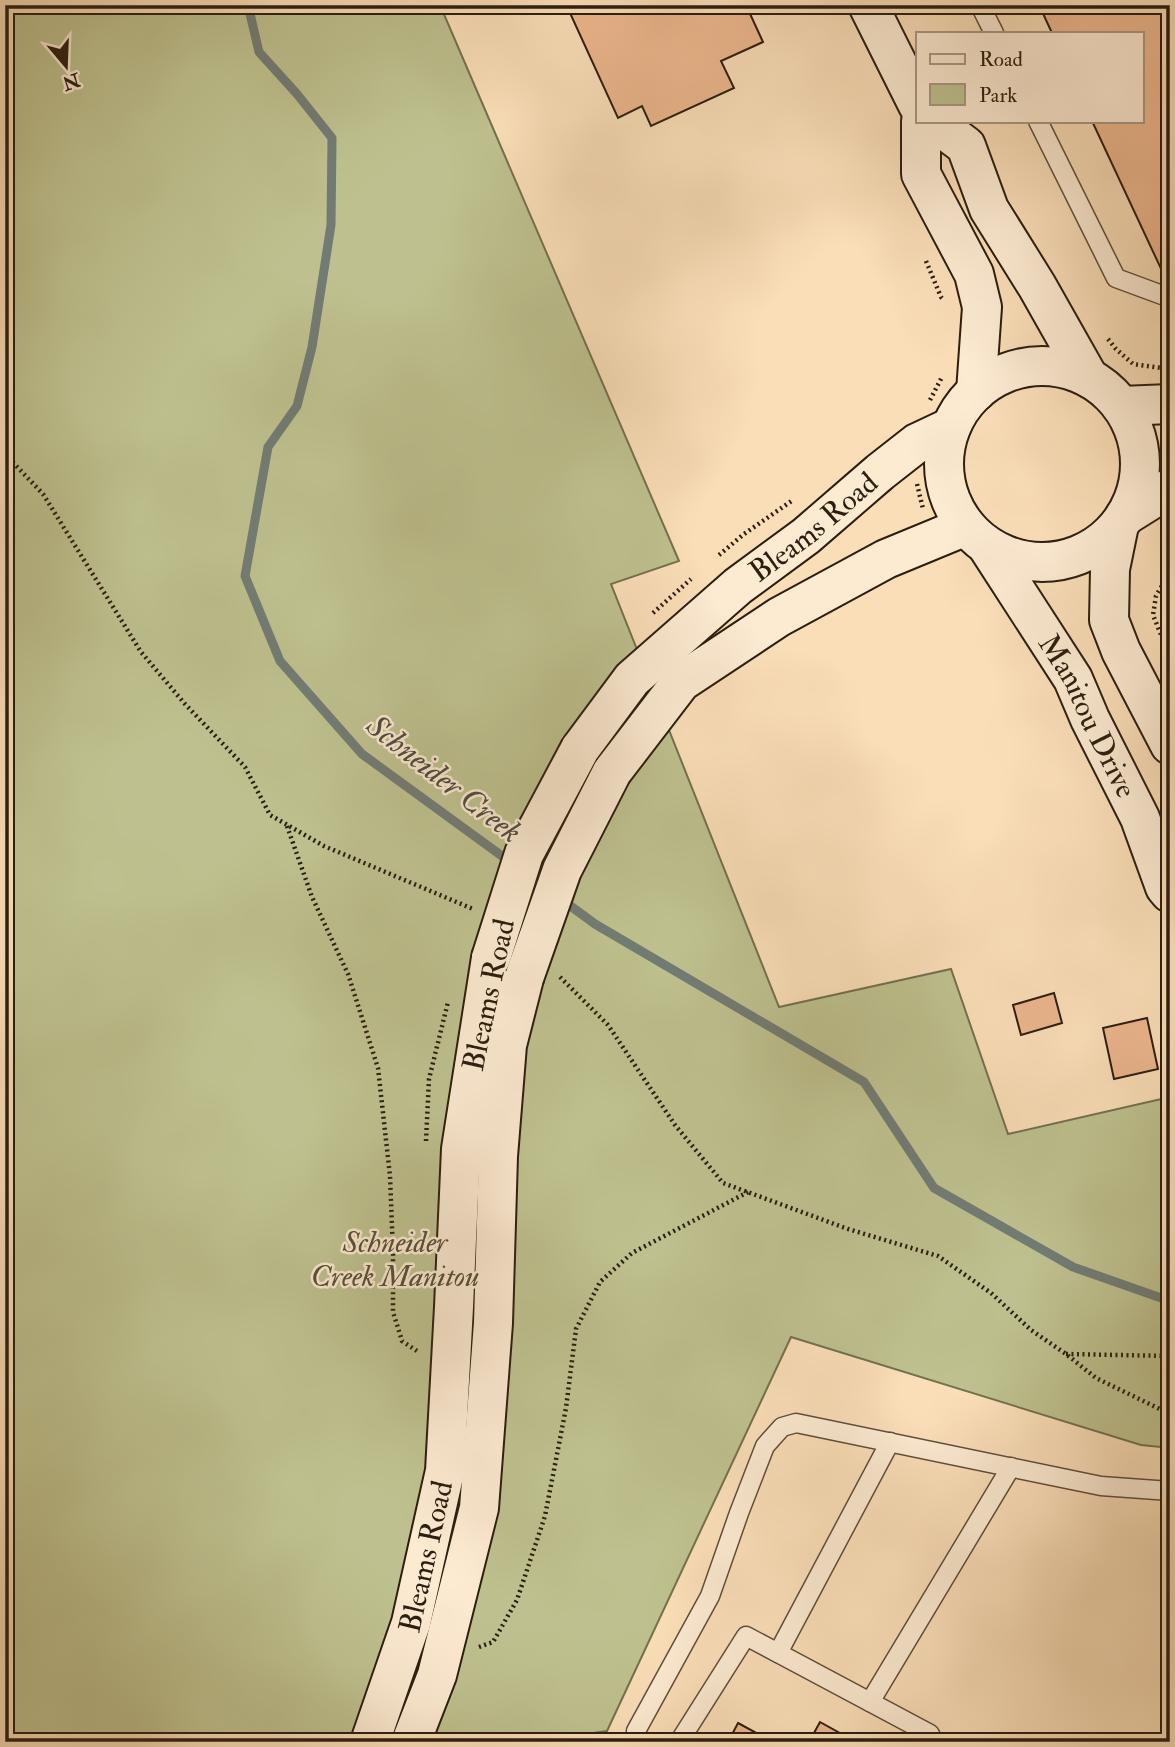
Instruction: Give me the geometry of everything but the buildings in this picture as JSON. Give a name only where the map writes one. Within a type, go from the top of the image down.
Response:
[{"type":"main road","points":[[868,5],[916,101]]},
{"type":"main road","points":[[922,122],[921,174],[974,274],[982,307],[960,383],[957,414],[946,444],[944,461],[949,495],[964,536],[1021,560],[1057,561],[1091,549],[1122,521],[1170,488]]},
{"type":"main road","points":[[934,122],[965,146],[989,209],[1089,378]]},
{"type":"main road","points":[[960,383],[990,382],[1022,368],[1039,366],[1073,371],[1101,386],[1121,406],[1138,442],[1139,480],[1134,499],[1122,521]]},
{"type":"main road","points":[[1121,406],[1170,404]]},
{"type":"main road","name":"Bleams Road","points":[[370,1742],[411,1623],[445,1471],[461,1149],[491,958],[524,854],[580,749],[632,679],[738,586],[806,536],[880,472],[917,443],[951,428]]},
{"type":"main road","name":"Manitou Drive","points":[[1122,521],[1110,569],[1110,620],[1121,651],[1170,746]]},
{"type":"main road","name":"Bleams Road","points":[[411,1742],[437,1675],[479,1508],[493,1323],[498,1157],[507,1045],[524,978],[562,870],[612,772],[681,682],[779,617],[886,559],[964,536]]},
{"type":"main road","name":"Manitou Drive","points":[[964,536],[1073,679],[1140,818],[1165,887],[1170,893]]},
{"type":"lane","points":[[980,5],[994,32]]},
{"type":"lane","points":[[1038,122],[1116,278],[1161,295],[1170,291]]},
{"type":"lane","points":[[636,1731],[710,1596],[765,1446],[782,1427],[796,1423],[1101,1486],[1170,1491]]},
{"type":"lane","points":[[778,1653],[890,1442]]},
{"type":"lane","points":[[870,1702],[1011,1467]]},
{"type":"lane","points":[[679,1742],[746,1636],[930,1734],[926,1742]]},
{"type":"path","points":[[960,383],[928,405],[917,443],[915,477],[925,516],[964,536]]},
{"type":"path","points":[[1170,572],[1156,596],[1153,615],[1170,657]]},
{"type":"path","points":[[286,824],[312,897],[348,974],[378,1068],[390,1176],[393,1311],[402,1341],[417,1351],[417,1340]]},
{"type":"path","points":[[426,1146],[429,1079],[448,1000]]},
{"type":"path","points":[[468,1651],[493,1642],[517,1600],[545,1516],[566,1408],[576,1329],[600,1282],[632,1253],[748,1192]]},
{"type":"path","points":[[1066,1354],[1170,1356]]},
{"type":"green space","name":"Schneider Creek Manitou","points":[[5,5],[440,5],[679,561],[611,584],[779,1007],[951,969],[1008,1134],[1170,1097],[1170,1448],[1141,1445],[791,1337],[607,1731],[532,1742],[5,1742]]},
{"type":"waterway","name":"Schneider Creek","points":[[248,5],[259,52],[332,138],[331,225],[312,347],[297,406],[268,447],[245,576],[280,661],[362,754],[513,864]]},
{"type":"waterway","name":"Schneider Creek","points":[[561,899],[595,924],[864,1082],[934,1188],[1073,1267],[1164,1299],[1170,1298]]}]
